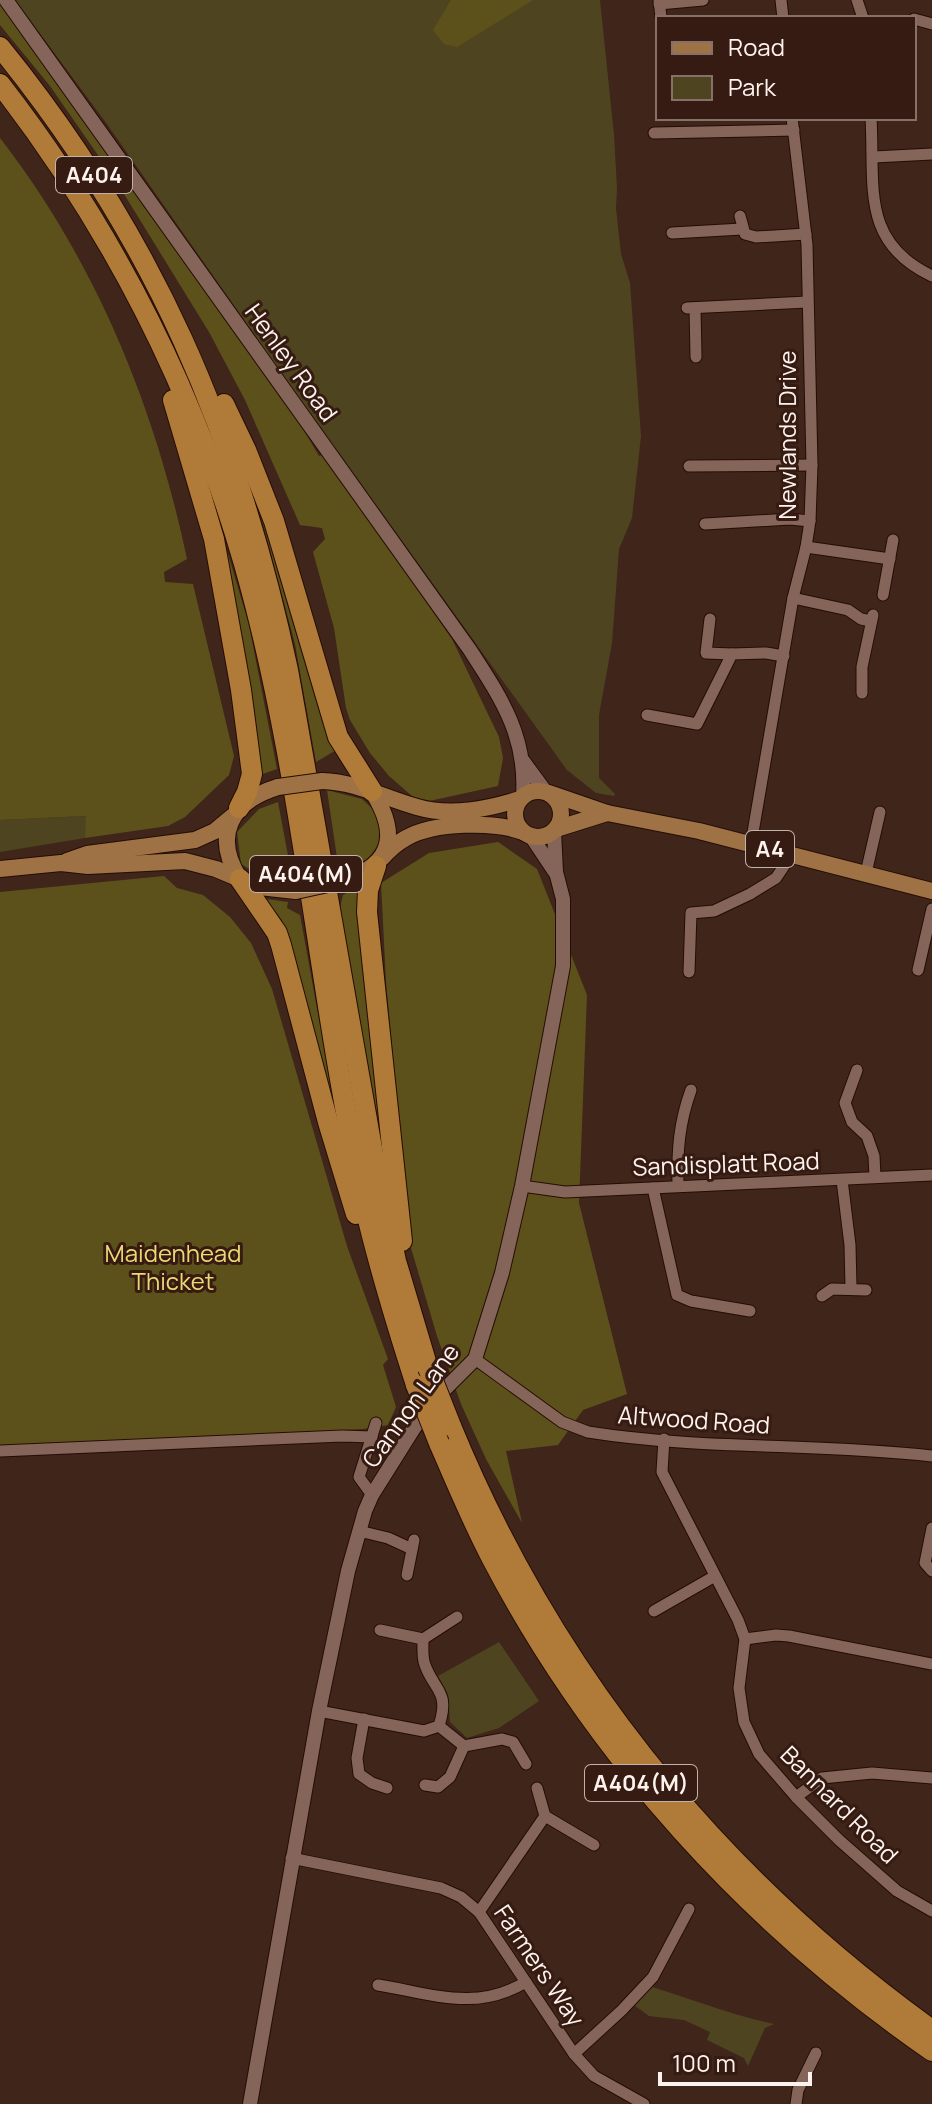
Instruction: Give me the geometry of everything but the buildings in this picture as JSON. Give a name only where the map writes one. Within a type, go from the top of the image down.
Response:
[{"type":"highway","name":"A404","points":[[0,47],[51,113],[96,179],[209,373],[246,450],[294,585],[338,737],[372,791]]},
{"type":"highway","name":"A404","points":[[0,84],[71,181],[135,292],[194,467],[221,575],[251,767],[250,785],[236,812]]},
{"type":"highway","name":"A404(M)","points":[[135,292],[166,353],[200,434],[226,506],[251,592],[284,746],[353,1148],[397,1296]]},
{"type":"highway","name":"A404(M)","points":[[172,314],[205,387],[236,469],[274,604],[291,683],[397,1296],[416,1385],[486,1506],[532,1594],[588,1683],[644,1759],[709,1835],[792,1918],[864,1979],[932,2030]]},
{"type":"highway","name":"A404(M)","points":[[379,862],[368,890],[367,912],[397,1296]]},
{"type":"highway","name":"A404(M)","points":[[240,879],[277,933],[347,1188],[428,1368],[445,1435],[481,1537],[530,1625],[578,1700],[656,1801],[736,1889],[860,1999],[932,2051]]},
{"type":"main road","points":[[0,869],[61,863],[88,866],[185,861],[268,889],[296,891],[337,882],[379,862],[406,838],[427,830],[496,825],[543,837],[555,830],[562,811],[556,799],[547,792],[536,790],[487,809],[439,811],[416,807],[349,783],[322,781],[278,787],[259,794],[215,831],[195,840],[87,854],[61,863]]},
{"type":"main road","points":[[372,791],[388,827],[387,843],[379,862]]},
{"type":"main road","name":"A4","points":[[547,792],[607,813],[751,844],[932,891]]},
{"type":"main road","points":[[522,797],[515,813],[517,823],[527,834]]},
{"type":"main road","points":[[236,812],[227,832],[227,850],[240,879]]},
{"type":"main road","name":"A4","points":[[555,830],[574,821],[607,813]]},
{"type":"street","name":"Henley Road","points":[[6,0],[470,650],[506,707],[523,761],[522,797]]},
{"type":"street","points":[[660,7],[703,0]]},
{"type":"street","points":[[871,120],[875,208],[880,228],[893,249],[910,266],[932,276]]},
{"type":"street","points":[[654,133],[793,124]]},
{"type":"street","name":"Newlands Drive","points":[[751,844],[793,598],[810,521],[812,465],[806,234],[793,124]]},
{"type":"street","points":[[874,157],[932,154]]},
{"type":"street","points":[[671,234],[741,222],[745,234],[756,243],[806,234]]},
{"type":"street","points":[[696,357],[691,308],[807,302]]},
{"type":"street","points":[[689,466],[812,465]]},
{"type":"street","points":[[705,524],[790,519],[810,521]]},
{"type":"street","points":[[883,595],[893,540]]},
{"type":"street","points":[[806,547],[890,559]]},
{"type":"street","points":[[793,598],[848,610],[861,619],[872,618],[862,667],[862,693]]},
{"type":"street","points":[[710,619],[706,653],[784,656]]},
{"type":"street","points":[[647,715],[697,724],[732,654]]},
{"type":"street","name":"Henley Road","points":[[523,761],[547,792]]},
{"type":"street","points":[[866,873],[880,812]]},
{"type":"street","name":"Cannon Lane","points":[[250,2104],[291,1858],[348,1571],[359,1531],[372,1495],[414,1428],[475,1359],[502,1273],[522,1186],[563,966],[563,899],[556,872],[555,830]]},
{"type":"street","name":"Cannon Lane","points":[[527,834],[556,872]]},
{"type":"street","points":[[689,972],[691,913],[714,911],[750,894],[776,878],[792,854]]},
{"type":"street","points":[[918,970],[932,909]]},
{"type":"street","points":[[857,1070],[845,1103],[852,1122],[867,1136],[874,1156],[875,1177]]},
{"type":"street","points":[[678,1186],[677,1146],[681,1117],[691,1090]]},
{"type":"street","name":"Sandisplatt Road","points":[[522,1186],[565,1192],[932,1175]]},
{"type":"street","points":[[842,1180],[850,1245],[851,1287]]},
{"type":"street","points":[[653,1188],[677,1295],[691,1301],[750,1311]]},
{"type":"street","points":[[822,1296],[832,1289],[851,1287],[866,1290]]},
{"type":"street","name":"Altwood Road","points":[[475,1359],[562,1422],[588,1432],[764,1447],[932,1456]]},
{"type":"street","points":[[372,1495],[359,1477],[376,1423]]},
{"type":"street","points":[[0,1451],[372,1437]]},
{"type":"street","points":[[664,1439],[662,1472],[745,1639],[789,1636],[932,1664]]},
{"type":"street","points":[[932,1528],[925,1563],[932,1571]]},
{"type":"street","points":[[359,1531],[413,1544],[407,1575]]},
{"type":"street","points":[[654,1611],[715,1576]]},
{"type":"street","points":[[380,1630],[423,1639],[457,1617]]},
{"type":"street","points":[[423,1639],[424,1664],[441,1690],[443,1714],[439,1726]]},
{"type":"street","name":"Bannard Road","points":[[745,1639],[739,1688],[744,1722],[759,1754],[796,1797],[897,1891],[932,1911]]},
{"type":"street","points":[[319,1711],[424,1731],[439,1726]]},
{"type":"street","points":[[364,1719],[357,1758],[359,1774],[387,1788]]},
{"type":"street","points":[[439,1726],[464,1746],[502,1739],[513,1742],[526,1764]]},
{"type":"street","points":[[425,1785],[438,1787],[450,1777],[464,1746]]},
{"type":"street","points":[[796,1797],[822,1778],[872,1773],[932,1778]]},
{"type":"street","points":[[537,1788],[545,1816],[594,1845]]},
{"type":"street","points":[[479,1912],[545,1816]]},
{"type":"street","name":"Farmers Way","points":[[291,1858],[441,1888],[461,1897],[479,1912],[574,2054],[594,2076],[644,2104]]},
{"type":"street","points":[[574,2054],[653,1977],[689,1909]]},
{"type":"street","points":[[378,1985],[476,2000],[514,1989],[526,1982]]},
{"type":"street","points":[[796,2104],[798,2090],[816,2053]]},
{"type":"green space","points":[[15,0],[600,0],[614,135],[616,208],[621,254],[630,283],[641,436],[632,518],[619,549],[612,643],[599,715],[599,778],[614,796],[596,793],[567,770],[281,373],[107,124]]},
{"type":"green space","points":[[451,0],[533,0],[457,47],[444,44],[433,30]]},
{"type":"green space","points":[[0,4],[289,405],[319,456],[325,454],[452,639],[499,737],[503,758],[498,786],[420,803],[389,776],[370,753],[346,708],[334,628],[313,552],[325,539],[322,528],[300,525],[245,400],[209,332],[116,181],[50,86],[0,25]]},
{"type":"green space","points":[[0,138],[65,235],[118,338],[158,447],[174,502],[187,559],[164,572],[165,582],[193,584],[234,756],[229,775],[185,817],[168,826],[85,838],[86,816],[0,820]]},
{"type":"green space","points":[[205,476],[249,625],[277,769],[260,775]]},
{"type":"green space","points":[[256,497],[338,749],[316,762],[295,644]]},
{"type":"green space","points":[[327,790],[362,799],[377,813],[381,841],[366,862],[351,873],[339,871]]},
{"type":"green space","points":[[278,802],[292,877],[264,878],[241,864],[237,832],[259,809]]},
{"type":"green space","points":[[87,816],[85,838],[0,852],[0,820]]},
{"type":"green space","points":[[498,842],[537,869],[587,995],[579,1203],[627,1394],[583,1410],[558,1445],[506,1451],[522,1523],[486,1459],[461,1404],[411,1248],[386,982],[381,883],[429,853]]},
{"type":"green space","name":"Maidenhead Thicket","points":[[164,876],[177,888],[203,895],[230,917],[251,943],[272,989],[347,1246],[388,1359],[383,1365],[396,1407],[388,1425],[363,1429],[0,1448],[0,892]]},
{"type":"green space","points":[[360,886],[381,1121],[378,1121],[340,908],[343,895]]},
{"type":"green space","points":[[266,899],[288,902],[287,908],[300,915],[338,1123],[297,964],[281,919]]},
{"type":"green space","points":[[499,1642],[539,1701],[499,1728],[467,1738],[450,1722],[448,1696],[438,1676]]},
{"type":"green space","points":[[646,1985],[774,2024],[765,2028],[748,2066],[744,2058],[707,2040],[710,2032],[684,2020],[649,2016],[630,2002]]}]
